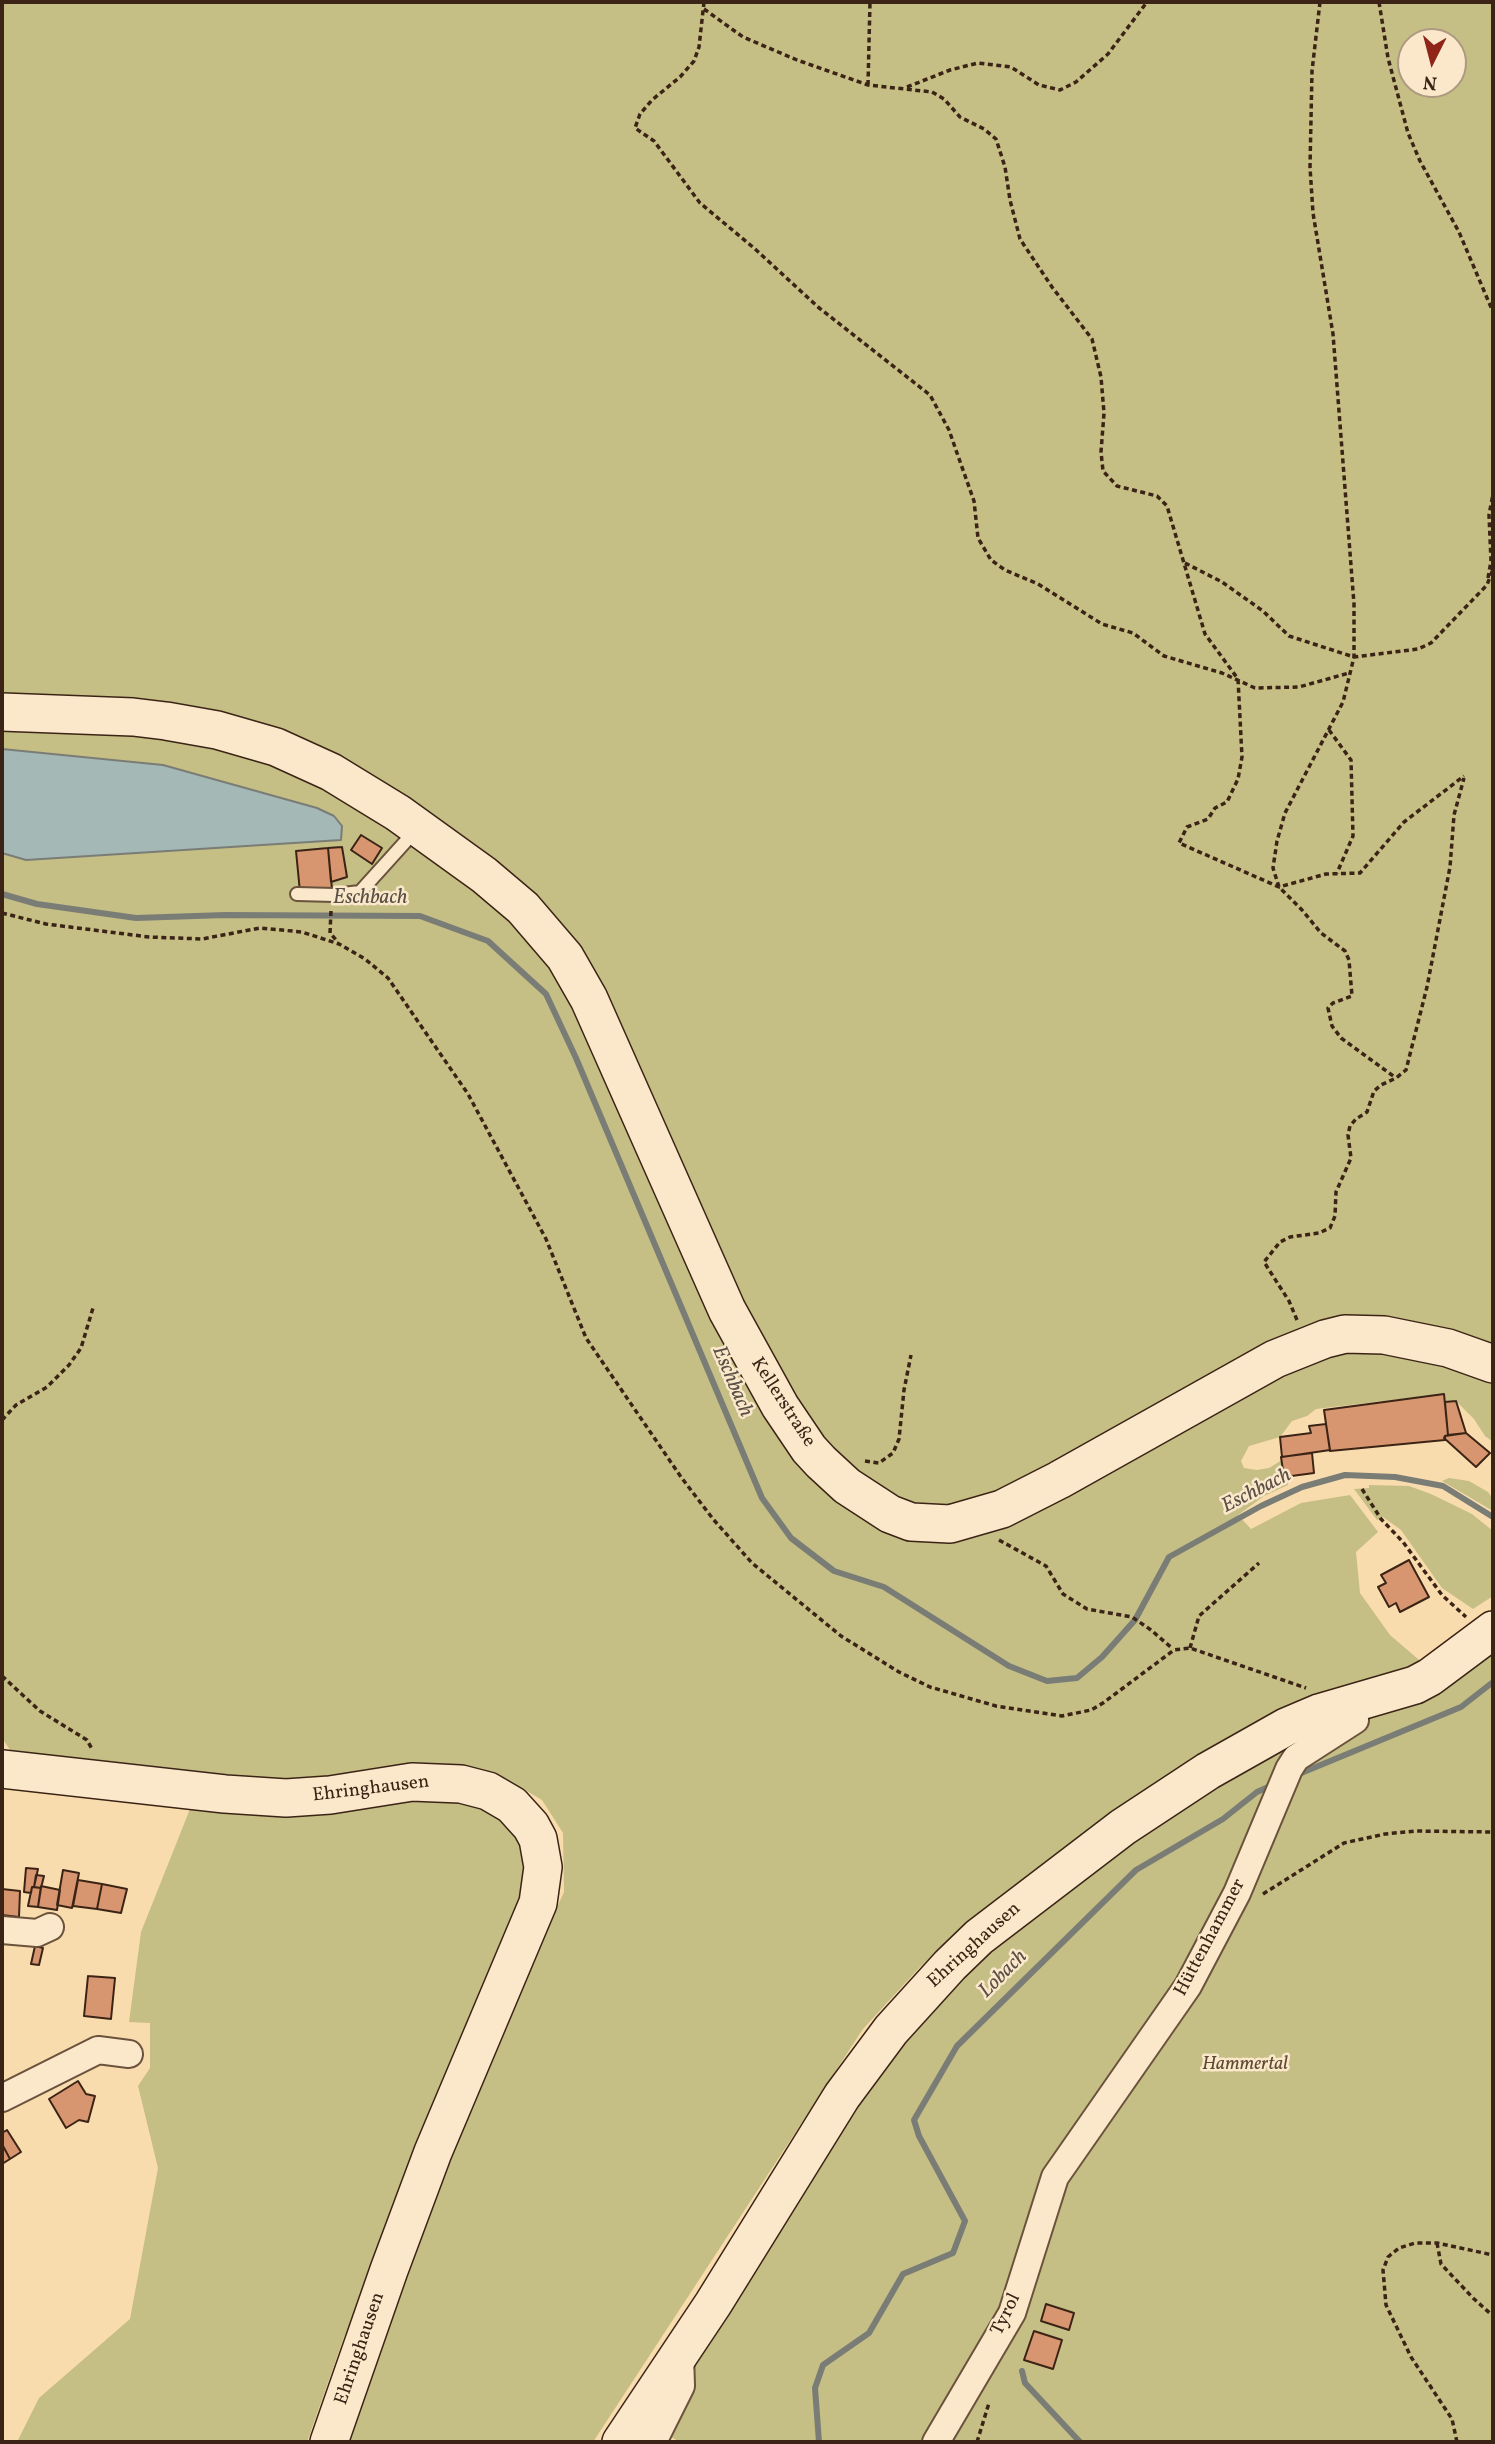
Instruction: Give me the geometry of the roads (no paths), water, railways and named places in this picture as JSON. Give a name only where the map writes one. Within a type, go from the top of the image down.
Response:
[{"type":"main road","name":"Kellerstraße","points":[[2,712],[133,718],[197,726],[276,747],[359,788],[419,827],[523,908],[565,957],[603,1028],[727,1310],[757,1368],[809,1449],[841,1480],[876,1507],[901,1519],[936,1524],[965,1521],[1002,1509],[1304,1345],[1345,1334],[1384,1335],[1448,1348],[1493,1364]]},
{"type":"main road","name":"Ehringhausen","points":[[621,2442],[680,2354],[842,2096],[891,2030],[979,1937],[1123,1828],[1208,1771],[1286,1727],[1319,1713],[1415,1685],[1489,1633]]},
{"type":"main road","name":"Ehringhausen","points":[[2,1769],[225,1794],[286,1798],[331,1795],[412,1782],[461,1784],[488,1791],[512,1805],[531,1826],[538,1839],[543,1867],[538,1903],[443,2127],[329,2442]]},
{"type":"street","name":"Hüttenhammer","points":[[1055,2178],[1188,1986],[1237,1893],[1277,1795],[1296,1758],[1355,1720],[1354,1704]]},
{"type":"street","points":[[2,1930],[37,1933],[50,1927]]},
{"type":"street","points":[[2,2098],[98,2050],[129,2054]]},
{"type":"street","name":"Tyrol","points":[[936,2442],[1012,2313],[1055,2178]]},
{"type":"street","points":[[653,2442],[681,2386],[680,2354]]},
{"type":"lane","points":[[297,894],[334,895],[360,892],[419,827]]},
{"type":"waterway","name":"Eschbach","points":[[2,894],[37,904],[136,918],[225,915],[420,916],[488,941],[546,994],[576,1058],[762,1498],[791,1538],[834,1571],[884,1587],[1009,1666],[1047,1681],[1077,1678],[1102,1657],[1135,1620],[1169,1557],[1261,1506],[1302,1487],[1345,1475],[1395,1477],[1443,1486],[1493,1517]]},
{"type":"waterway","name":"Lobach","points":[[1294,1776],[1461,1707],[1493,1682]]},
{"type":"waterway","name":"Lobach","points":[[819,2442],[815,2388],[823,2365],[869,2333],[903,2274],[953,2253],[965,2221],[919,2136],[914,2120],[957,2046],[1136,1870],[1223,1819],[1257,1792],[1275,1784]]},
{"type":"waterway","points":[[1022,2371],[1025,2383],[1080,2442]]},
{"type":"park label","name":"Hammertal","points":[[1245,2066]]}]
